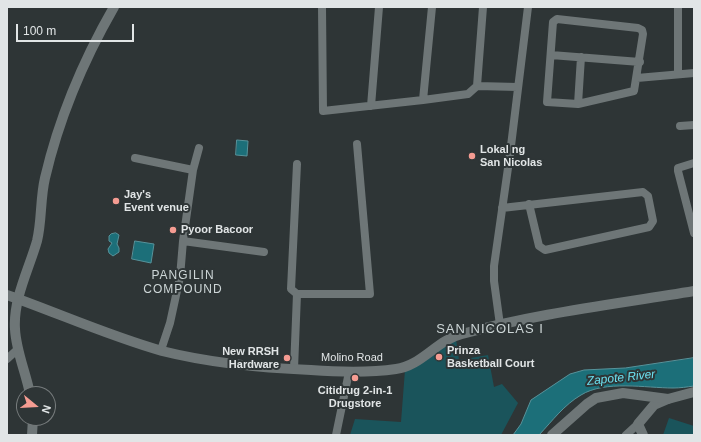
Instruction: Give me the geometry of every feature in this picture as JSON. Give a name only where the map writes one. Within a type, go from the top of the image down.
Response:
[{"type":"main road","points":[[28,386],[18,349],[15,329],[19,299],[41,223],[44,181],[58,129],[85,61],[114,7]]},
{"type":"main road","name":"Molino Road","points":[[7,294],[161,350],[216,362],[294,369],[374,372],[402,368],[413,363],[453,336],[500,325],[694,291]]},
{"type":"main road","points":[[643,435],[638,424],[654,405],[668,399],[694,392]]},
{"type":"main road","points":[[552,435],[587,404],[596,398],[623,393],[668,399]]},
{"type":"street","points":[[322,7],[323,111],[468,94],[477,86],[518,87]]},
{"type":"street","points":[[371,106],[379,7]]},
{"type":"street","points":[[423,100],[432,7]]},
{"type":"street","points":[[477,86],[483,7]]},
{"type":"street","points":[[500,325],[494,281],[528,7]]},
{"type":"street","points":[[678,7],[678,74]]},
{"type":"street","points":[[554,20],[638,28],[642,30],[640,62],[636,88],[632,93],[578,104],[548,102],[551,55],[554,20]]},
{"type":"street","points":[[551,55],[640,62]]},
{"type":"street","points":[[578,104],[582,57]]},
{"type":"street","points":[[637,78],[694,73]]},
{"type":"street","points":[[680,126],[694,125]]},
{"type":"street","points":[[298,164],[291,289],[297,294],[370,294],[357,144]]},
{"type":"street","points":[[161,350],[170,323],[180,278],[182,241],[193,170],[199,148]]},
{"type":"street","points":[[135,158],[193,170]]},
{"type":"street","points":[[694,163],[681,167],[678,171],[694,233]]},
{"type":"street","points":[[502,208],[529,204],[643,192],[648,196],[653,221],[649,227],[545,250],[538,246],[529,204]]},
{"type":"street","points":[[182,241],[264,252]]},
{"type":"street","points":[[294,369],[297,294]]},
{"type":"street","points":[[7,359],[18,349]]},
{"type":"street","points":[[336,435],[349,372]]},
{"type":"street","points":[[626,435],[638,424]]},
{"type":"shaded area","points":[[456,339],[459,360],[488,355],[494,387],[502,384],[518,403],[501,435],[350,435],[355,419],[401,422],[405,370]]},
{"type":"shaded area","points":[[669,418],[694,426],[694,435],[663,435]]},
{"type":"water","points":[[237,140],[248,141],[247,156],[236,155]]},
{"type":"water","points":[[116,233],[119,235],[117,244],[119,252],[113,256],[109,253],[108,249],[112,243],[109,241],[109,236]]},
{"type":"water","points":[[135,241],[154,244],[151,263],[132,259]]},
{"type":"water","name":"Zapote River","points":[[694,358],[694,386],[673,388],[614,386],[591,390],[569,403],[539,435],[513,435],[521,424],[531,400],[570,374],[584,370],[625,368]]},
{"type":"place","name":"Lokal ng San Nicolas","points":[[472,156]]},
{"type":"place","name":"Jay's Event venue","points":[[116,201]]},
{"type":"place","name":"Pyoor Bacoor","points":[[173,230]]},
{"type":"place","name":"Prinza Basketball Court","points":[[439,357]]},
{"type":"place","name":"New RRSH Hardware","points":[[287,358]]},
{"type":"place","name":"Citidrug 2-in-1 Drugstore","points":[[355,378]]},
{"type":"district","name":"PANGILIN COMPOUND","points":[[183,283]]},
{"type":"district","name":"SAN NICOLAS I","points":[[490,329]]}]
